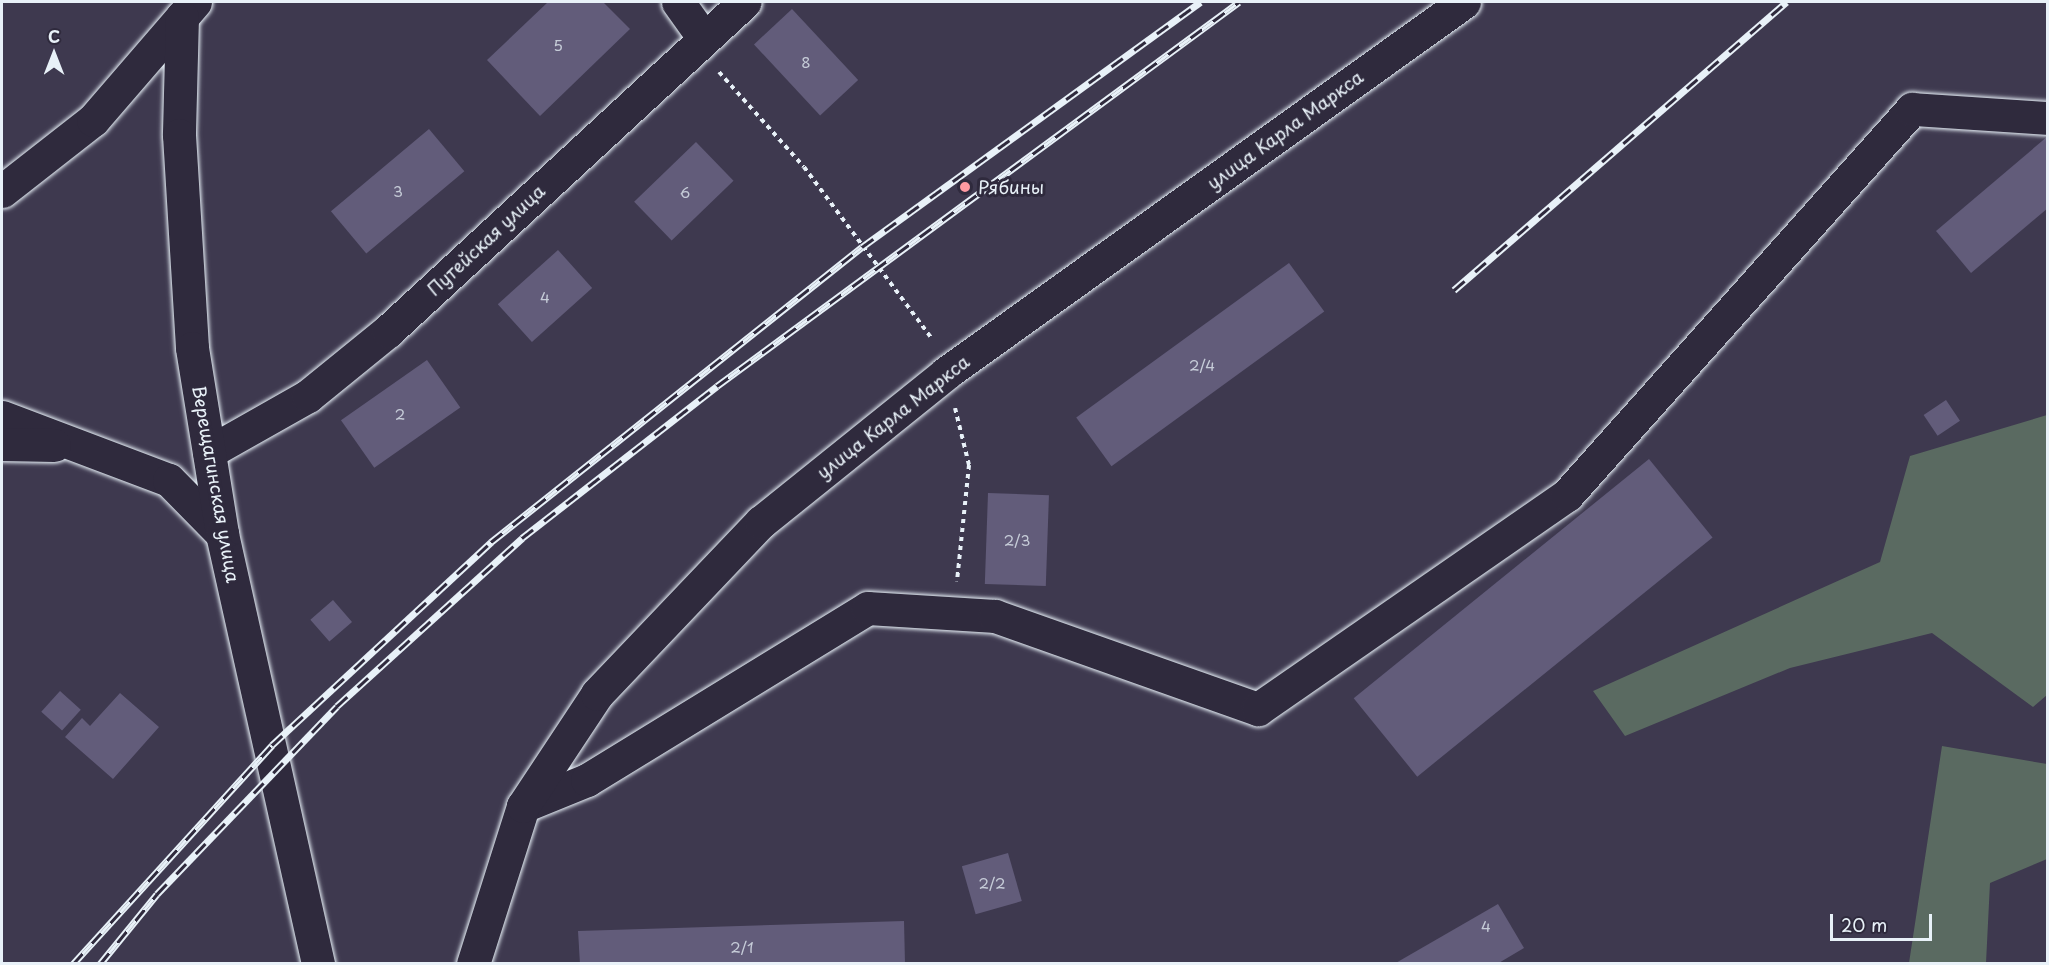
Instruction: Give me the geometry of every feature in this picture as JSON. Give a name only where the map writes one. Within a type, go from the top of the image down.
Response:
[{"type":"main road","points":[[678,2],[699,41]]},
{"type":"main road","name":"Путейская улица","points":[[209,452],[308,396],[388,331],[699,41],[745,2]]},
{"type":"main road","name":"улица Карла Маркса","points":[[473,963],[523,806],[597,694],[761,522],[946,374],[1464,2]]},
{"type":"main road","points":[[2,191],[93,120],[188,9]]},
{"type":"main road","name":"Верещагинская улица","points":[[188,9],[181,197],[192,348],[222,534],[318,963]]},
{"type":"main road","points":[[523,806],[587,780],[868,608],[995,616],[1258,709],[1567,495],[1912,109],[2048,118]]},
{"type":"main road","points":[[2,417],[88,446],[169,480],[222,534]]},
{"type":"main road","points":[[2,444],[88,446]]},
{"type":"path","points":[[699,41],[810,175],[930,340],[946,374],[969,465],[956,582]]},
{"type":"path","points":[[930,340],[939,333]]},
{"type":"green space","points":[[2047,415],[2047,695],[2033,707],[1932,633],[1790,668],[1625,736],[1593,691],[1880,562],[1910,456]]},
{"type":"green space","points":[[1942,746],[2047,764],[2047,859],[1990,883],[1986,963],[1909,963]]},
{"type":"building","points":[[548,2],[603,2],[630,29],[540,116],[487,60]]},
{"type":"building","points":[[792,9],[858,80],[820,115],[754,44]]},
{"type":"building","points":[[429,129],[464,171],[366,253],[331,211]]},
{"type":"building","points":[[2048,136],[2048,208],[1971,273],[1936,231]]},
{"type":"building","points":[[696,142],[734,181],[672,241],[634,202]]},
{"type":"building","points":[[558,250],[592,288],[532,342],[498,304]]},
{"type":"building","points":[[1289,263],[1324,312],[1111,466],[1076,418]]},
{"type":"building","points":[[427,360],[460,408],[374,468],[341,420]]},
{"type":"building","points":[[1946,400],[1960,421],[1938,436],[1924,415]]},
{"type":"building","points":[[1649,459],[1713,537],[1417,777],[1354,698]]},
{"type":"building","points":[[988,493],[1049,495],[1046,586],[985,584]]},
{"type":"building","points":[[333,600],[352,622],[329,642],[310,620]]},
{"type":"building","points":[[60,691],[81,710],[62,731],[41,712]]},
{"type":"building","points":[[120,693],[159,727],[113,779],[65,737],[82,718],[90,726]]},
{"type":"building","points":[[1008,853],[1022,901],[976,914],[962,866]]},
{"type":"building","points":[[1498,904],[1524,948],[1497,964],[1394,964]]},
{"type":"building","points":[[904,921],[905,964],[580,964],[578,931]]},
{"type":"railway","points":[[73,964],[272,745],[491,542],[862,247],[1201,2]]},
{"type":"railway","points":[[100,964],[157,894],[337,706],[522,538],[717,386],[1239,2]]},
{"type":"railway","points":[[1454,290],[1787,2]]},
{"type":"place","name":"Рябины","points":[[965,187]]}]
